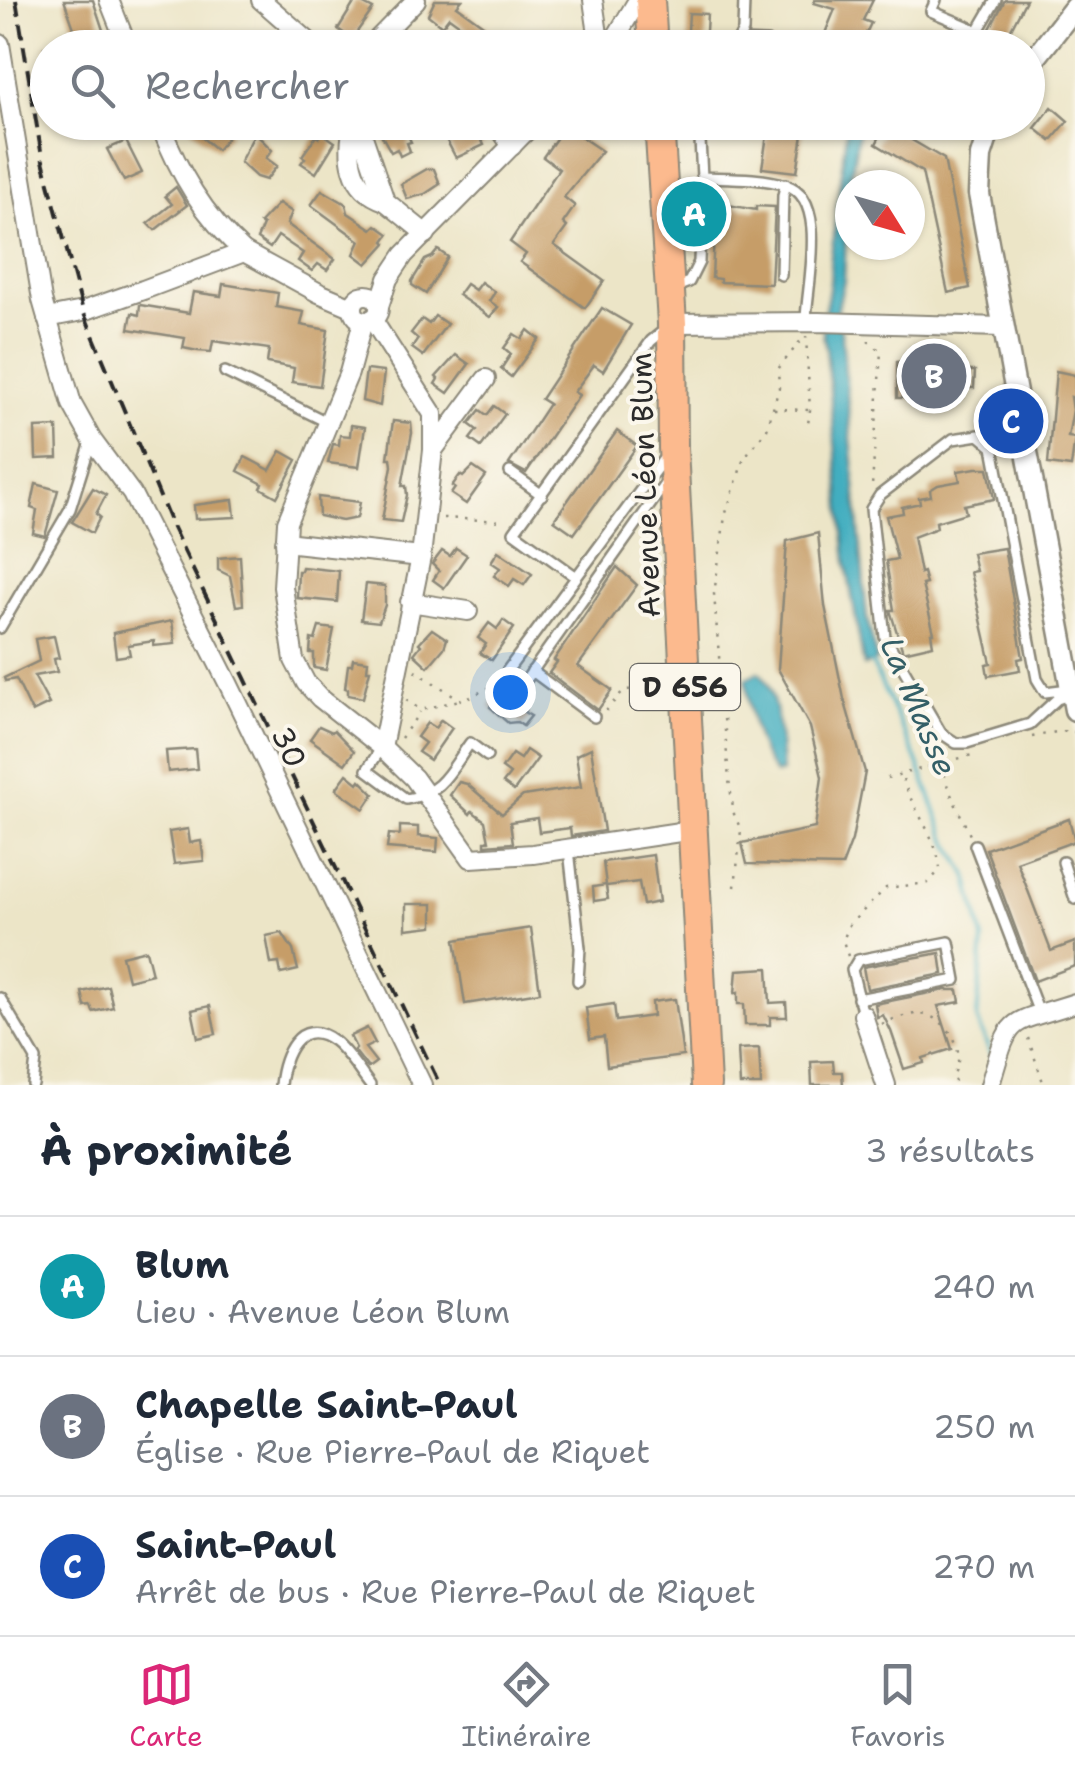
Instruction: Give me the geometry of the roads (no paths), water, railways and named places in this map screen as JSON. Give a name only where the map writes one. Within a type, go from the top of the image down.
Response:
[{"type":"main road","points":[[650,0],[651,30]]},
{"type":"main road","name":"Avenue Léon Blum","points":[[660,140],[672,323],[670,469],[686,687],[706,1085]]},
{"type":"street","points":[[109,0],[121,30]]},
{"type":"street","points":[[261,0],[296,30]]},
{"type":"street","points":[[284,0],[285,20]]},
{"type":"street","points":[[387,30],[416,0]]},
{"type":"street","points":[[593,0],[603,30]]},
{"type":"street","points":[[617,30],[638,0]]},
{"type":"street","points":[[1045,45],[1075,7]]},
{"type":"street","name":"30","points":[[0,44],[48,318],[72,404],[92,440],[123,480],[228,683],[422,1085]]},
{"type":"street","points":[[167,140],[202,208],[244,252],[319,293],[366,310],[433,414],[434,450],[421,557],[384,741]]},
{"type":"street","points":[[363,140],[385,202],[426,234]]},
{"type":"street","points":[[508,140],[512,146]]},
{"type":"street","points":[[518,140],[404,255],[366,310],[348,373],[287,522],[282,588],[299,672],[320,698],[384,741],[471,858],[693,830]]},
{"type":"street","points":[[986,140],[981,156],[979,194],[1071,667],[1067,699]]},
{"type":"street","points":[[48,318],[83,311],[244,252]]},
{"type":"street","points":[[672,323],[1002,327]]},
{"type":"street","points":[[434,450],[486,378]]},
{"type":"street","points":[[433,414],[460,414]]},
{"type":"street","points":[[286,542],[421,557]]},
{"type":"street","points":[[410,602],[468,611]]},
{"type":"street","points":[[990,1085],[1004,1036],[1012,1025],[1075,1003]]},
{"type":"street","points":[[862,1015],[886,1085]]},
{"type":"lane","points":[[739,30],[744,0]]},
{"type":"lane","points":[[936,0],[931,11],[978,30],[996,0]]},
{"type":"lane","points":[[671,290],[690,282],[697,270],[700,140]]},
{"type":"lane","points":[[702,177],[786,184],[804,198],[812,220],[812,322]]},
{"type":"lane","points":[[780,275],[782,196],[786,184]]},
{"type":"lane","points":[[575,576],[514,532],[651,341],[672,323]]},
{"type":"lane","points":[[225,372],[327,422]]},
{"type":"lane","points":[[974,435],[993,446],[1037,679],[1045,692],[1067,699],[1058,698],[1030,724],[956,743],[941,733],[885,636],[871,509],[874,502],[952,439],[974,435]]},
{"type":"lane","points":[[0,628],[70,510],[92,440]]},
{"type":"lane","points":[[670,469],[524,683],[506,670],[575,576],[670,469]]},
{"type":"lane","points":[[510,472],[542,495]]},
{"type":"lane","points":[[532,671],[594,717]]},
{"type":"lane","points":[[384,741],[367,770],[406,799],[427,796],[438,788],[470,743],[488,756]]},
{"type":"lane","points":[[975,846],[1038,1013]]},
{"type":"lane","points":[[569,848],[580,948],[578,982]]},
{"type":"lane","points":[[1063,862],[1075,898]]},
{"type":"lane","points":[[949,942],[956,980],[862,1015],[852,970],[860,959],[949,942]]},
{"type":"lane","points":[[0,998],[36,1060],[33,1085]]},
{"type":"lane","points":[[280,1085],[284,1057],[290,1046],[304,1036],[315,1035],[329,1037],[339,1044],[370,1085]]},
{"type":"water","points":[[845,140],[857,140],[852,170],[841,170]]},
{"type":"water","points":[[835,223],[835,260],[845,260],[837,312],[867,618],[877,660],[864,666],[846,562],[823,336]]},
{"type":"water","points":[[758,672],[770,689],[777,717],[782,772],[775,774],[758,741],[749,704],[746,679]]},
{"type":"waterway","name":"La Masse","points":[[870,659],[916,758],[946,838],[967,875],[983,939],[977,1019],[992,1058]]},
{"type":"railway","points":[[16,0],[30,85]]},
{"type":"railway","points":[[39,140],[83,311],[172,526],[440,1085]]},
{"type":"place","name":"Blum","points":[[694,214]]},
{"type":"place","name":"Chapelle Saint-Paul","points":[[934,376]]},
{"type":"place","name":"Saint-Paul","points":[[1011,421]]}]
